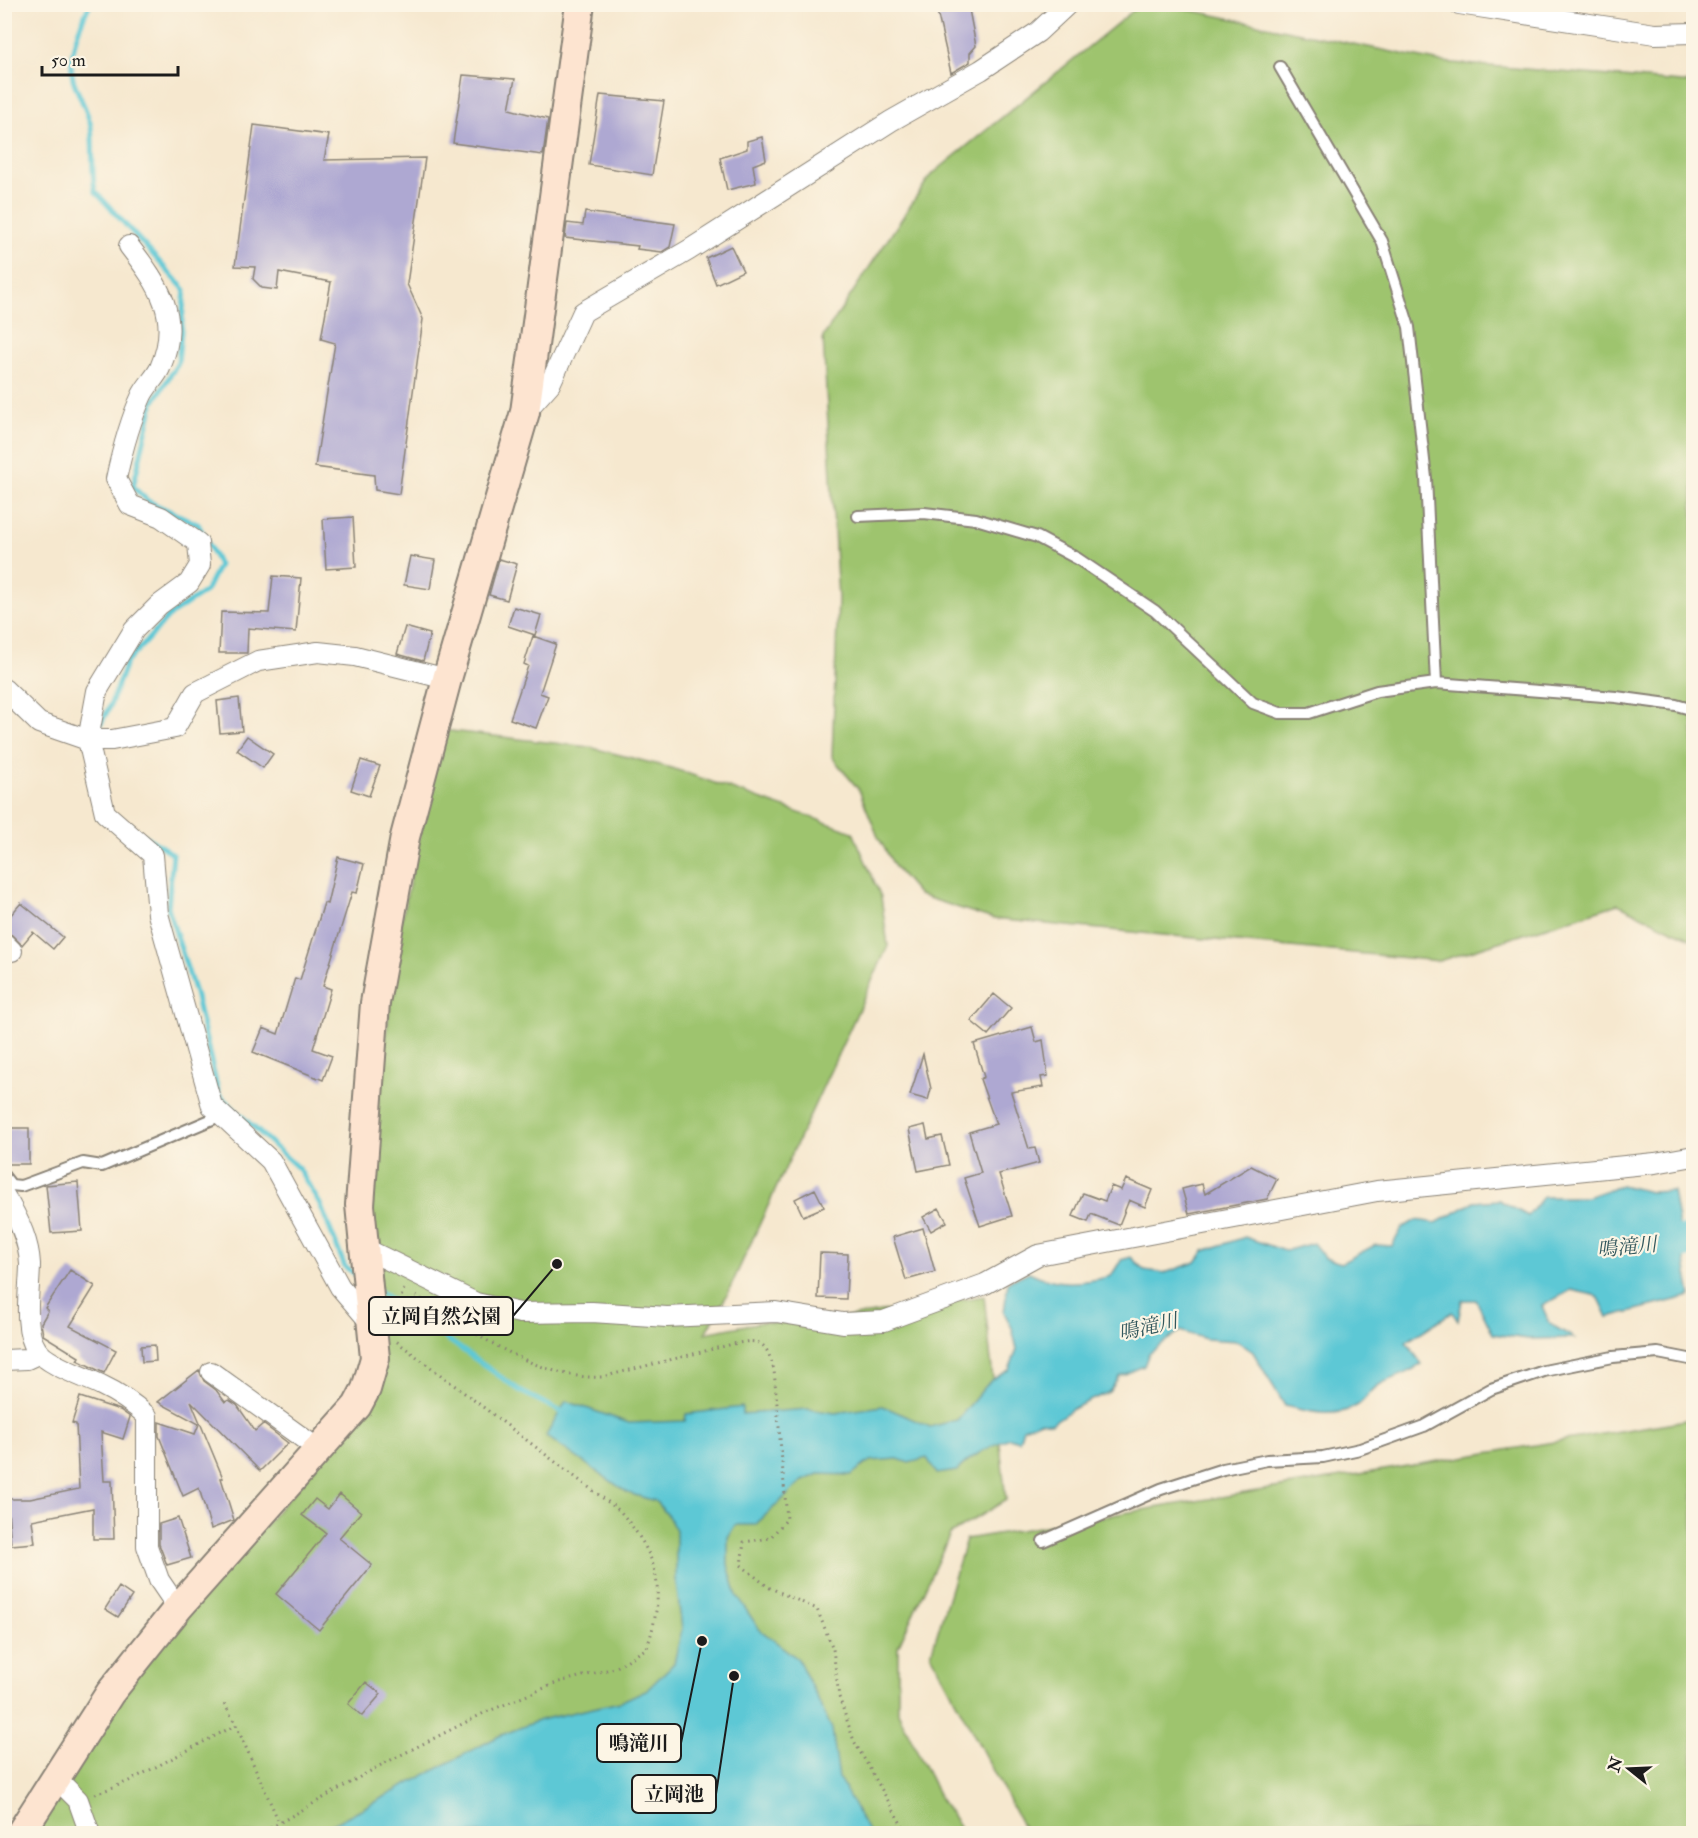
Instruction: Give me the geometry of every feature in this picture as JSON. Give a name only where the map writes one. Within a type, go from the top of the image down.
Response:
[{"type":"street","points":[[20,1833],[110,1693],[178,1608],[357,1406],[366,1389],[375,1358],[364,1256],[360,1178],[375,1003],[405,837],[447,679],[525,412],[580,4]]},
{"type":"street","points":[[525,412],[550,384],[583,312],[689,250],[891,121],[981,70],[1038,32],[1068,4]]},
{"type":"street","points":[[1459,4],[1644,32],[1694,33]]},
{"type":"street","points":[[129,246],[158,284],[171,324],[167,351],[159,371],[143,394],[123,448],[116,479],[130,505],[161,517],[198,543],[200,565],[189,583],[159,604],[134,630],[97,691],[88,740],[105,813],[153,855],[158,914],[212,1106],[270,1161],[340,1287],[370,1322]]},
{"type":"street","points":[[4,689],[39,723],[88,740],[112,740],[175,728],[195,693],[258,661],[318,652],[355,656],[447,679]]},
{"type":"street","points":[[364,1256],[476,1303],[520,1313],[592,1312],[667,1317],[776,1312],[843,1323],[884,1321],[985,1284],[1038,1255],[1377,1191],[1655,1163],[1694,1156]]},
{"type":"street","points":[[4,1195],[26,1242],[30,1262],[27,1312],[36,1350],[51,1362],[103,1386],[135,1405],[147,1416],[147,1546],[159,1580],[178,1608]]},
{"type":"street","points":[[4,1360],[27,1359],[40,1353]]},
{"type":"street","points":[[211,1372],[318,1449]]},
{"type":"street","points":[[56,1778],[78,1800],[90,1833]]},
{"type":"lane","points":[[1281,67],[1382,241],[1409,327],[1426,478],[1436,682]]},
{"type":"lane","points":[[858,516],[924,513],[945,515],[976,519],[1037,537],[1078,559],[1155,611],[1253,703],[1280,713],[1309,713],[1377,691],[1436,682],[1616,698],[1676,705],[1694,710]]},
{"type":"lane","points":[[4,1176],[11,1185],[21,1186],[83,1163],[102,1166],[222,1115]]},
{"type":"lane","points":[[1044,1541],[1161,1489],[1223,1469],[1267,1460],[1323,1457],[1360,1449],[1424,1426],[1491,1389],[1544,1371],[1613,1357],[1658,1353],[1694,1360]]},
{"type":"path","points":[[364,1256],[404,1289]]},
{"type":"path","points":[[414,1295],[501,1348],[541,1366],[586,1378],[602,1377],[751,1340],[761,1342],[769,1351],[774,1370],[787,1519],[770,1538],[744,1542],[741,1565],[768,1587],[817,1609],[833,1649],[839,1697],[854,1741],[907,1833]]},
{"type":"path","points":[[260,1833],[381,1765],[484,1713],[558,1682],[615,1668],[647,1648],[658,1614],[656,1570],[641,1536],[620,1511],[370,1322]]},
{"type":"path","points":[[223,1701],[280,1822]]},
{"type":"path","points":[[78,1800],[127,1782],[236,1725]]},
{"type":"green space","points":[[1140,5],[1165,5],[1441,62],[1693,83],[1693,940],[1618,904],[1439,961],[993,919],[919,895],[895,867],[878,837],[859,790],[832,757],[838,599],[823,337],[930,176]]},
{"type":"green space","points":[[442,730],[589,747],[675,769],[853,832],[881,897],[888,946],[726,1297],[705,1333],[762,1322],[803,1324],[984,1296],[1006,1500],[950,1534],[898,1647],[898,1712],[941,1800],[964,1833],[35,1834],[115,1698],[369,1405],[370,1233],[377,1114],[398,937]]},
{"type":"green space","points":[[1693,1419],[1693,1833],[1026,1833],[931,1654],[966,1539]]},
{"type":"water","points":[[1621,1185],[1650,1192],[1673,1191],[1691,1296],[1608,1317],[1598,1296],[1571,1290],[1542,1306],[1550,1324],[1574,1338],[1528,1339],[1493,1334],[1476,1300],[1462,1300],[1458,1321],[1452,1312],[1406,1342],[1422,1364],[1379,1385],[1358,1405],[1332,1413],[1313,1412],[1285,1406],[1253,1352],[1237,1341],[1206,1339],[1180,1331],[1149,1353],[1144,1366],[1120,1376],[1109,1392],[1074,1408],[1052,1423],[1041,1421],[1023,1428],[1019,1441],[1009,1438],[975,1456],[957,1471],[937,1474],[927,1458],[909,1463],[898,1459],[870,1461],[851,1475],[818,1474],[801,1482],[755,1525],[735,1525],[728,1537],[728,1565],[737,1596],[759,1629],[798,1659],[832,1729],[839,1778],[869,1833],[314,1834],[499,1736],[540,1720],[620,1702],[648,1689],[674,1663],[682,1629],[676,1582],[676,1531],[667,1514],[655,1501],[628,1493],[546,1436],[566,1401],[629,1423],[685,1421],[686,1414],[742,1407],[742,1414],[808,1409],[835,1413],[883,1406],[930,1427],[957,1420],[991,1380],[1009,1370],[1017,1349],[1012,1328],[1004,1312],[1008,1282],[1029,1272],[1059,1282],[1089,1281],[1111,1276],[1121,1260],[1131,1257],[1144,1270],[1165,1273],[1196,1262],[1204,1251],[1245,1237],[1285,1251],[1313,1243],[1325,1258],[1341,1263],[1375,1245],[1392,1246],[1402,1228],[1416,1220],[1436,1223],[1474,1202],[1499,1200],[1528,1216],[1543,1197],[1587,1197]]},
{"type":"building","points":[[968,4],[976,46],[970,53],[970,62],[951,73],[937,11]]},
{"type":"building","points":[[463,75],[515,79],[509,109],[548,119],[543,155],[453,143]]},
{"type":"building","points":[[600,95],[664,101],[652,175],[589,165]]},
{"type":"building","points":[[254,125],[329,135],[324,160],[425,158],[407,284],[423,319],[399,494],[375,490],[374,475],[315,467],[335,343],[321,339],[331,282],[279,272],[277,290],[262,288],[253,279],[255,267],[235,266]]},
{"type":"building","points":[[762,137],[766,160],[753,165],[756,183],[727,190],[720,158],[747,149],[747,141]]},
{"type":"building","points":[[585,212],[675,224],[670,247],[662,252],[637,249],[638,246],[565,238],[567,223],[583,225]]},
{"type":"building","points":[[731,246],[743,271],[716,284],[706,258]]},
{"type":"building","points":[[353,517],[356,567],[326,569],[323,519]]},
{"type":"building","points":[[410,556],[435,560],[430,589],[404,585]]},
{"type":"building","points":[[499,559],[517,564],[507,600],[489,595]]},
{"type":"building","points":[[273,576],[301,578],[296,632],[248,628],[247,653],[219,653],[221,612],[269,613]]},
{"type":"building","points":[[514,607],[541,615],[535,635],[508,626]]},
{"type":"building","points":[[405,627],[430,634],[423,661],[397,654]]},
{"type":"building","points":[[533,636],[556,644],[540,693],[548,696],[536,728],[510,719],[528,666],[524,664]]},
{"type":"building","points":[[239,698],[242,731],[220,733],[217,701]]},
{"type":"building","points":[[247,736],[273,754],[263,768],[237,750]]},
{"type":"building","points":[[361,760],[380,766],[369,796],[351,790]]},
{"type":"building","points":[[338,857],[364,864],[357,893],[352,892],[323,986],[331,989],[313,1049],[332,1056],[323,1080],[253,1052],[263,1028],[278,1034],[295,978],[300,980],[324,903],[327,904]]},
{"type":"building","points":[[21,903],[63,937],[53,949],[33,932],[22,945],[4,931],[4,923]]},
{"type":"building","points":[[994,994],[1011,1008],[988,1035],[971,1021]]},
{"type":"building","points":[[1032,1027],[1036,1042],[1043,1040],[1048,1076],[1041,1077],[1043,1087],[1011,1092],[1029,1149],[1035,1148],[1039,1163],[999,1174],[1012,1216],[980,1226],[964,1178],[981,1173],[969,1132],[996,1124],[980,1079],[984,1077],[974,1044]]},
{"type":"building","points":[[923,1054],[931,1089],[928,1100],[910,1095]]},
{"type":"building","points":[[925,1125],[928,1139],[942,1136],[949,1165],[918,1171],[909,1129]]},
{"type":"building","points":[[4,1128],[29,1128],[29,1164],[4,1164]]},
{"type":"building","points":[[1251,1166],[1277,1179],[1267,1199],[1189,1214],[1182,1189],[1202,1184],[1205,1194]]},
{"type":"building","points":[[1126,1179],[1152,1190],[1145,1207],[1129,1200],[1119,1225],[1091,1214],[1088,1222],[1073,1216],[1083,1193],[1105,1201],[1111,1186],[1121,1190]]},
{"type":"building","points":[[78,1182],[82,1231],[51,1233],[46,1185]]},
{"type":"building","points":[[815,1189],[824,1207],[803,1216],[795,1199]]},
{"type":"building","points":[[939,1208],[947,1222],[931,1231],[923,1217]]},
{"type":"building","points":[[923,1228],[935,1272],[906,1280],[893,1237]]},
{"type":"building","points":[[820,1253],[848,1254],[846,1299],[818,1298]]},
{"type":"building","points":[[70,1270],[95,1286],[70,1326],[116,1350],[104,1373],[77,1360],[79,1357],[43,1335],[41,1323],[48,1311],[45,1308]]},
{"type":"building","points":[[155,1345],[156,1361],[142,1362],[141,1346]]},
{"type":"building","points":[[199,1370],[204,1381],[216,1390],[225,1402],[229,1400],[237,1405],[255,1431],[263,1424],[288,1443],[260,1471],[191,1401],[223,1478],[221,1478],[234,1520],[211,1529],[199,1488],[183,1496],[159,1436],[159,1422],[195,1434],[199,1424],[158,1402]]},
{"type":"building","points":[[80,1397],[120,1410],[130,1417],[123,1439],[101,1432],[104,1481],[112,1481],[114,1539],[93,1539],[93,1508],[32,1520],[35,1543],[11,1545],[7,1499],[30,1499],[79,1489],[76,1424],[72,1423]]},
{"type":"building","points":[[340,1494],[361,1512],[339,1538],[372,1565],[319,1630],[276,1594],[326,1533],[302,1515],[315,1499],[328,1509]]},
{"type":"building","points":[[178,1518],[191,1558],[167,1565],[159,1544],[159,1524]]},
{"type":"building","points":[[119,1587],[132,1596],[118,1617],[105,1609]]},
{"type":"building","points":[[366,1682],[381,1694],[362,1716],[348,1704]]},
{"type":"waterway","points":[[90,4],[75,41],[72,70],[73,79],[91,127],[95,191],[185,290],[178,363],[153,403],[133,487],[148,501],[198,524],[219,565],[206,591],[170,615],[126,663],[110,706],[98,729]]},
{"type":"waterway","points":[[145,836],[173,854],[168,908],[195,993],[219,1095],[299,1169],[320,1204],[345,1267],[357,1275]]},
{"type":"waterway","name":"鳴滝川","points":[[1637,1246],[1694,1241]]},
{"type":"waterway","points":[[379,1291],[522,1392],[566,1414]]},
{"type":"place","name":"立岡自然公園","points":[[557,1264]]},
{"type":"place","name":"鳴滝川","points":[[702,1641]]},
{"type":"place","name":"立岡池","points":[[734,1676]]}]
